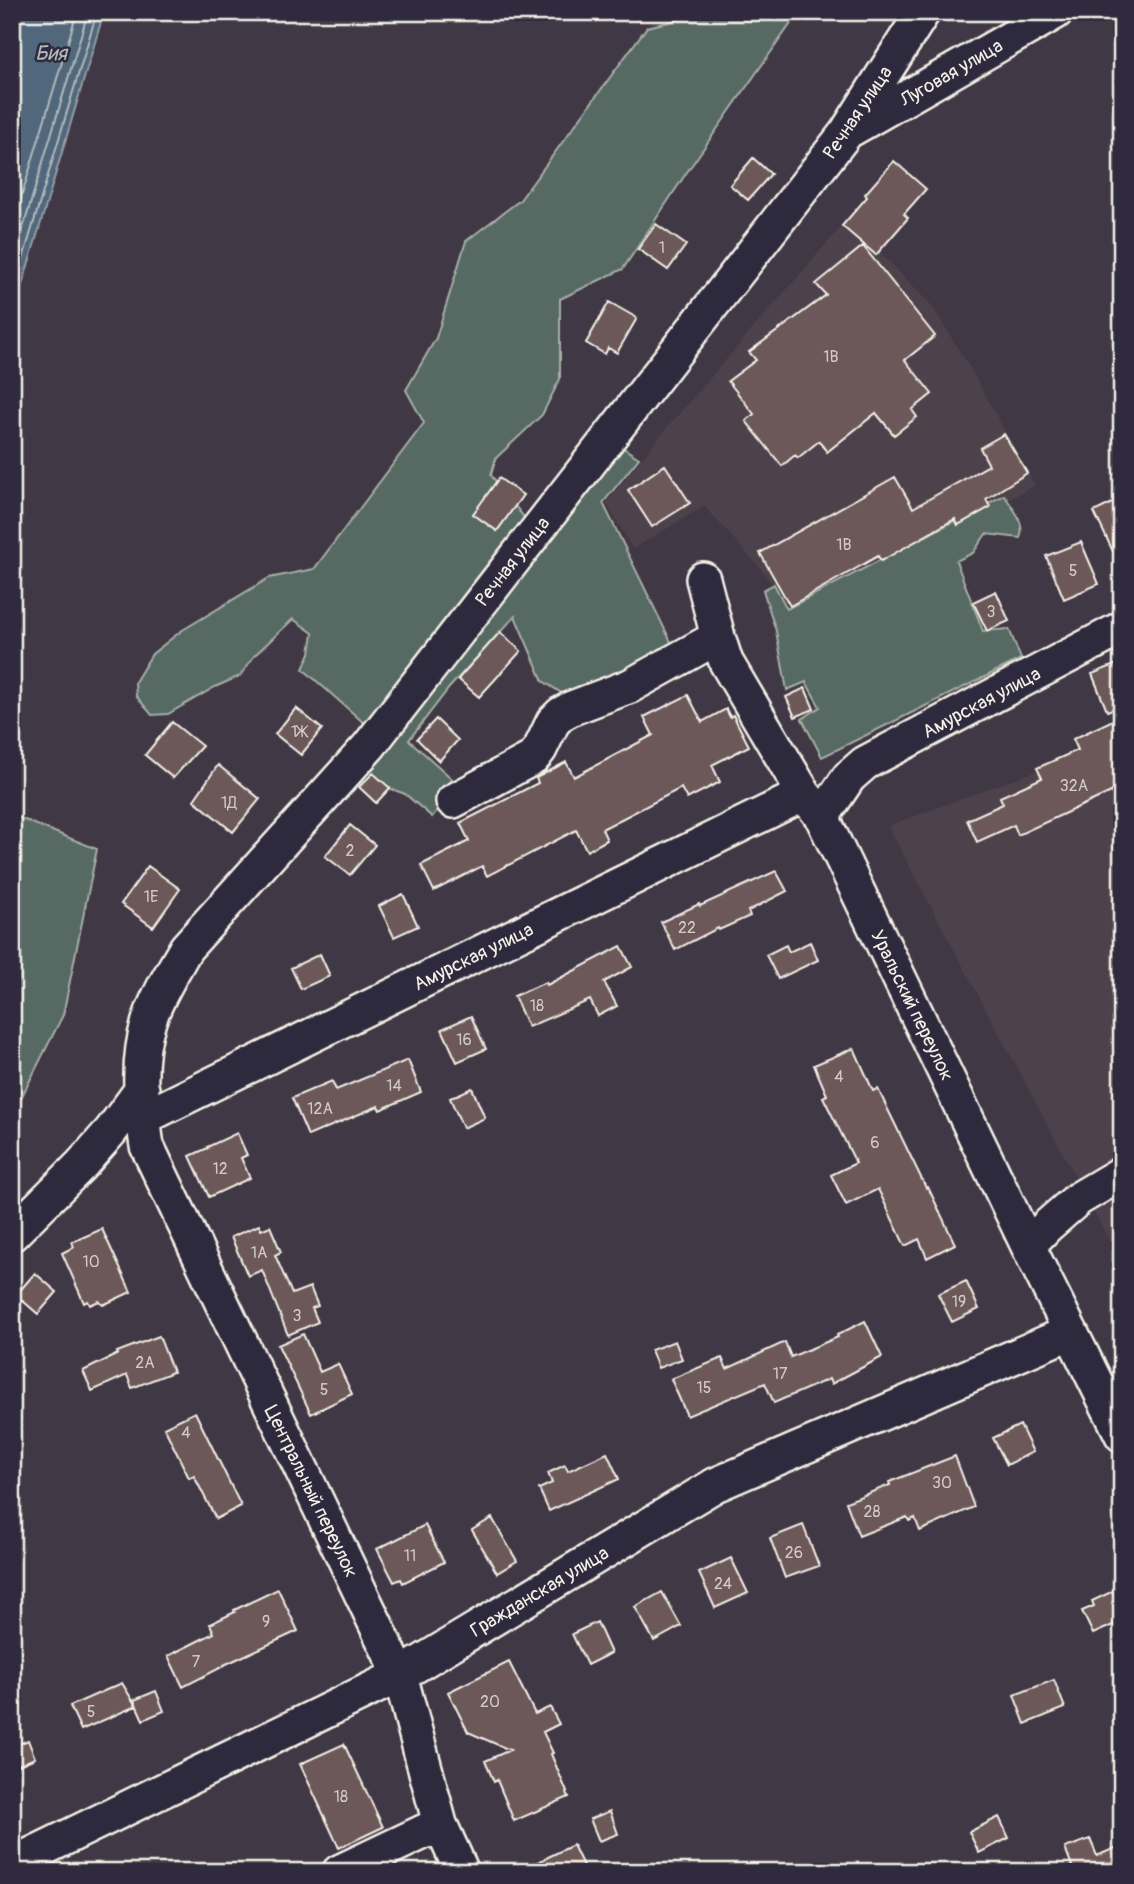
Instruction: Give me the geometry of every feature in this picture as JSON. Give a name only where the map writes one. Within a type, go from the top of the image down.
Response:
[{"type":"street","name":"Речная улица","points":[[143,1104],[142,1052],[149,1020],[187,948],[369,746],[846,132],[923,12]]},
{"type":"street","name":"Луговая улица","points":[[846,132],[1056,12]]},
{"type":"street","name":"Уральский переулок","points":[[704,579],[726,662],[813,805],[1122,1435]]},
{"type":"street","name":"Амурская улица","points":[[143,1104],[813,805],[865,763],[1122,628]]},
{"type":"street","points":[[453,801],[533,758],[553,722],[561,714],[630,686],[718,637]]},
{"type":"street","points":[[12,1234],[81,1166],[111,1130],[143,1104]]},
{"type":"street","name":"Центральный переулок","points":[[143,1104],[146,1146],[400,1675],[440,1824],[462,1872]]},
{"type":"street","points":[[1028,1246],[1078,1199],[1122,1173]]},
{"type":"street","name":"Гражданская улица","points":[[12,1864],[400,1675],[715,1485],[1071,1332]]},
{"type":"street","points":[[339,1872],[440,1824]]},
{"type":"shaded area","points":[[848,219],[932,306],[1035,485],[796,615],[760,568],[704,506],[633,549],[606,503],[665,430]]},
{"type":"shaded area","points":[[1122,739],[1122,1264],[888,826]]},
{"type":"green space","points":[[712,12],[799,12],[623,269],[560,299],[560,379],[542,415],[496,458],[491,475],[533,529],[373,731],[303,669],[310,653],[313,633],[293,619],[255,655],[240,676],[168,714],[152,715],[136,696],[135,682],[152,654],[181,631],[269,578],[314,569],[424,423],[406,390],[436,338],[466,241],[520,200],[647,27]]},
{"type":"green space","points":[[614,442],[639,458],[603,503],[675,650],[574,701],[543,681],[515,616],[449,688],[409,740],[458,784],[432,817],[405,794],[378,784],[365,766]]},
{"type":"green space","points":[[1004,495],[1020,521],[1020,538],[986,534],[973,553],[956,561],[983,631],[1009,629],[1021,659],[822,757],[802,719],[820,707],[806,682],[787,690],[776,631],[763,590],[774,584],[787,609]]},
{"type":"green space","points":[[12,815],[97,849],[63,1015],[12,1116]]},
{"type":"water","name":"Бия","points":[[12,12],[104,12],[12,319]]},
{"type":"building","points":[[753,158],[771,174],[748,200],[730,185]]},
{"type":"building","points":[[894,161],[926,189],[904,214],[908,218],[876,255],[842,226]]},
{"type":"building","points":[[656,224],[686,245],[668,270],[638,249]]},
{"type":"building","points":[[863,246],[935,336],[905,360],[932,394],[912,410],[917,417],[894,435],[876,413],[827,452],[819,441],[798,458],[795,455],[782,466],[746,421],[754,414],[728,381],[756,360],[749,352],[826,295],[816,284]]},
{"type":"building","points":[[609,302],[637,318],[617,353],[608,348],[605,354],[586,343]]},
{"type":"building","points":[[1004,434],[1027,473],[986,499],[990,507],[958,525],[955,519],[881,561],[878,556],[790,606],[760,553],[895,477],[913,508],[989,465],[980,448]]},
{"type":"building","points":[[665,465],[690,503],[652,527],[628,490]]},
{"type":"building","points":[[499,478],[523,495],[497,531],[473,514]]},
{"type":"building","points":[[1122,498],[1122,570],[1094,512]]},
{"type":"building","points":[[1081,542],[1099,584],[1064,599],[1046,556]]},
{"type":"building","points":[[996,591],[1009,621],[987,631],[973,602]]},
{"type":"building","points":[[500,632],[521,651],[479,697],[458,679]]},
{"type":"building","points":[[1122,662],[1122,706],[1107,711],[1092,674]]},
{"type":"building","points":[[805,688],[814,709],[795,717],[786,697]]},
{"type":"building","points":[[688,695],[702,722],[726,709],[730,717],[733,715],[749,746],[712,765],[720,782],[687,799],[681,788],[602,829],[607,840],[587,851],[576,830],[487,876],[482,866],[434,891],[421,865],[469,841],[460,823],[538,783],[536,778],[566,762],[574,777],[653,735],[644,717]]},
{"type":"building","points":[[296,708],[322,729],[301,755],[275,734]]},
{"type":"building","points":[[1117,718],[1122,729],[1122,787],[1018,835],[1014,825],[977,842],[967,820],[1003,804],[1000,797],[1042,778],[1037,768],[1078,750],[1073,739]]},
{"type":"building","points":[[436,719],[458,740],[439,761],[417,739]]},
{"type":"building","points":[[172,722],[202,746],[173,778],[145,755]]},
{"type":"building","points":[[218,765],[260,799],[233,832],[194,800]]},
{"type":"building","points":[[373,773],[390,788],[376,803],[359,787]]},
{"type":"building","points":[[350,825],[375,845],[350,875],[325,856]]},
{"type":"building","points":[[148,866],[180,889],[153,927],[121,904]]},
{"type":"building","points":[[776,871],[787,891],[748,911],[750,916],[719,930],[718,928],[675,950],[661,922]]},
{"type":"building","points":[[403,894],[418,926],[394,937],[379,906]]},
{"type":"building","points":[[810,942],[818,960],[778,979],[766,955],[786,945],[789,952]]},
{"type":"building","points":[[621,946],[632,967],[604,982],[617,1006],[598,1016],[590,1000],[528,1027],[514,996],[546,982],[547,985]]},
{"type":"building","points":[[320,954],[330,976],[301,989],[291,968]]},
{"type":"building","points":[[471,1016],[486,1049],[457,1062],[442,1029]]},
{"type":"building","points":[[854,1048],[873,1091],[878,1089],[955,1244],[927,1258],[919,1239],[905,1246],[878,1189],[846,1205],[831,1175],[856,1163],[823,1097],[827,1095],[814,1065]]},
{"type":"building","points":[[408,1060],[421,1092],[380,1110],[378,1106],[308,1136],[292,1098],[332,1081],[336,1090]]},
{"type":"building","points":[[472,1088],[485,1118],[463,1128],[450,1098]]},
{"type":"building","points":[[237,1133],[247,1155],[241,1158],[250,1178],[209,1197],[190,1156]]},
{"type":"building","points":[[259,1225],[261,1230],[270,1226],[281,1252],[275,1255],[292,1294],[310,1287],[318,1306],[312,1308],[318,1322],[288,1335],[262,1270],[248,1276],[231,1237]]},
{"type":"building","points":[[102,1229],[131,1292],[103,1305],[99,1301],[90,1305],[88,1301],[84,1303],[62,1253],[74,1247],[72,1242]]},
{"type":"building","points":[[35,1273],[57,1292],[38,1314],[16,1295]]},
{"type":"building","points":[[966,1281],[979,1309],[952,1322],[938,1294]]},
{"type":"building","points":[[865,1321],[882,1357],[831,1384],[829,1379],[774,1403],[765,1383],[687,1416],[671,1379],[722,1358],[727,1369],[785,1342],[791,1357],[838,1337],[837,1335]]},
{"type":"building","points":[[303,1334],[320,1372],[338,1364],[352,1394],[311,1414],[278,1345]]},
{"type":"building","points":[[159,1336],[173,1372],[132,1388],[127,1375],[92,1391],[83,1371],[118,1354],[117,1352]]},
{"type":"building","points":[[675,1341],[682,1359],[658,1368],[651,1350]]},
{"type":"building","points":[[195,1412],[241,1506],[216,1519],[194,1476],[189,1478],[164,1427]]},
{"type":"building","points":[[1020,1425],[1033,1452],[1007,1465],[993,1438]]},
{"type":"building","points":[[607,1453],[619,1479],[549,1511],[539,1489],[552,1483],[548,1473],[565,1465],[568,1471]]},
{"type":"building","points":[[955,1456],[974,1507],[920,1531],[915,1518],[909,1521],[907,1517],[859,1536],[846,1502]]},
{"type":"building","points":[[492,1518],[517,1561],[497,1573],[472,1530]]},
{"type":"building","points":[[425,1525],[444,1562],[403,1583],[401,1579],[394,1582],[377,1549]]},
{"type":"building","points":[[803,1525],[819,1566],[785,1578],[770,1538]]},
{"type":"building","points":[[731,1558],[748,1593],[715,1608],[699,1573]]},
{"type":"building","points":[[278,1589],[298,1631],[183,1687],[168,1656],[214,1633],[210,1624]]},
{"type":"building","points":[[1113,1591],[1122,1612],[1122,1621],[1093,1634],[1082,1611],[1094,1606],[1092,1601]]},
{"type":"building","points":[[662,1592],[681,1626],[654,1641],[635,1607]]},
{"type":"building","points":[[597,1622],[611,1653],[587,1665],[572,1634]]},
{"type":"building","points":[[509,1662],[535,1714],[550,1707],[559,1724],[543,1732],[569,1797],[514,1821],[497,1780],[494,1782],[485,1761],[510,1750],[468,1732],[448,1692]]},
{"type":"building","points":[[1054,1680],[1065,1708],[1025,1724],[1014,1695]]},
{"type":"building","points":[[122,1683],[136,1706],[81,1730],[70,1706]]},
{"type":"building","points":[[156,1691],[164,1711],[143,1720],[134,1700]]},
{"type":"building","points":[[28,1740],[35,1758],[12,1768],[12,1747]]},
{"type":"building","points":[[344,1744],[383,1827],[339,1848],[300,1764]]},
{"type":"building","points":[[610,1811],[618,1834],[599,1841],[590,1819]]},
{"type":"building","points":[[999,1817],[1009,1838],[979,1853],[969,1832]]},
{"type":"building","points":[[1090,1839],[1097,1856],[1122,1845],[1122,1872],[1059,1872],[1072,1866],[1065,1848]]},
{"type":"building","points":[[573,1845],[586,1872],[517,1872]]}]
